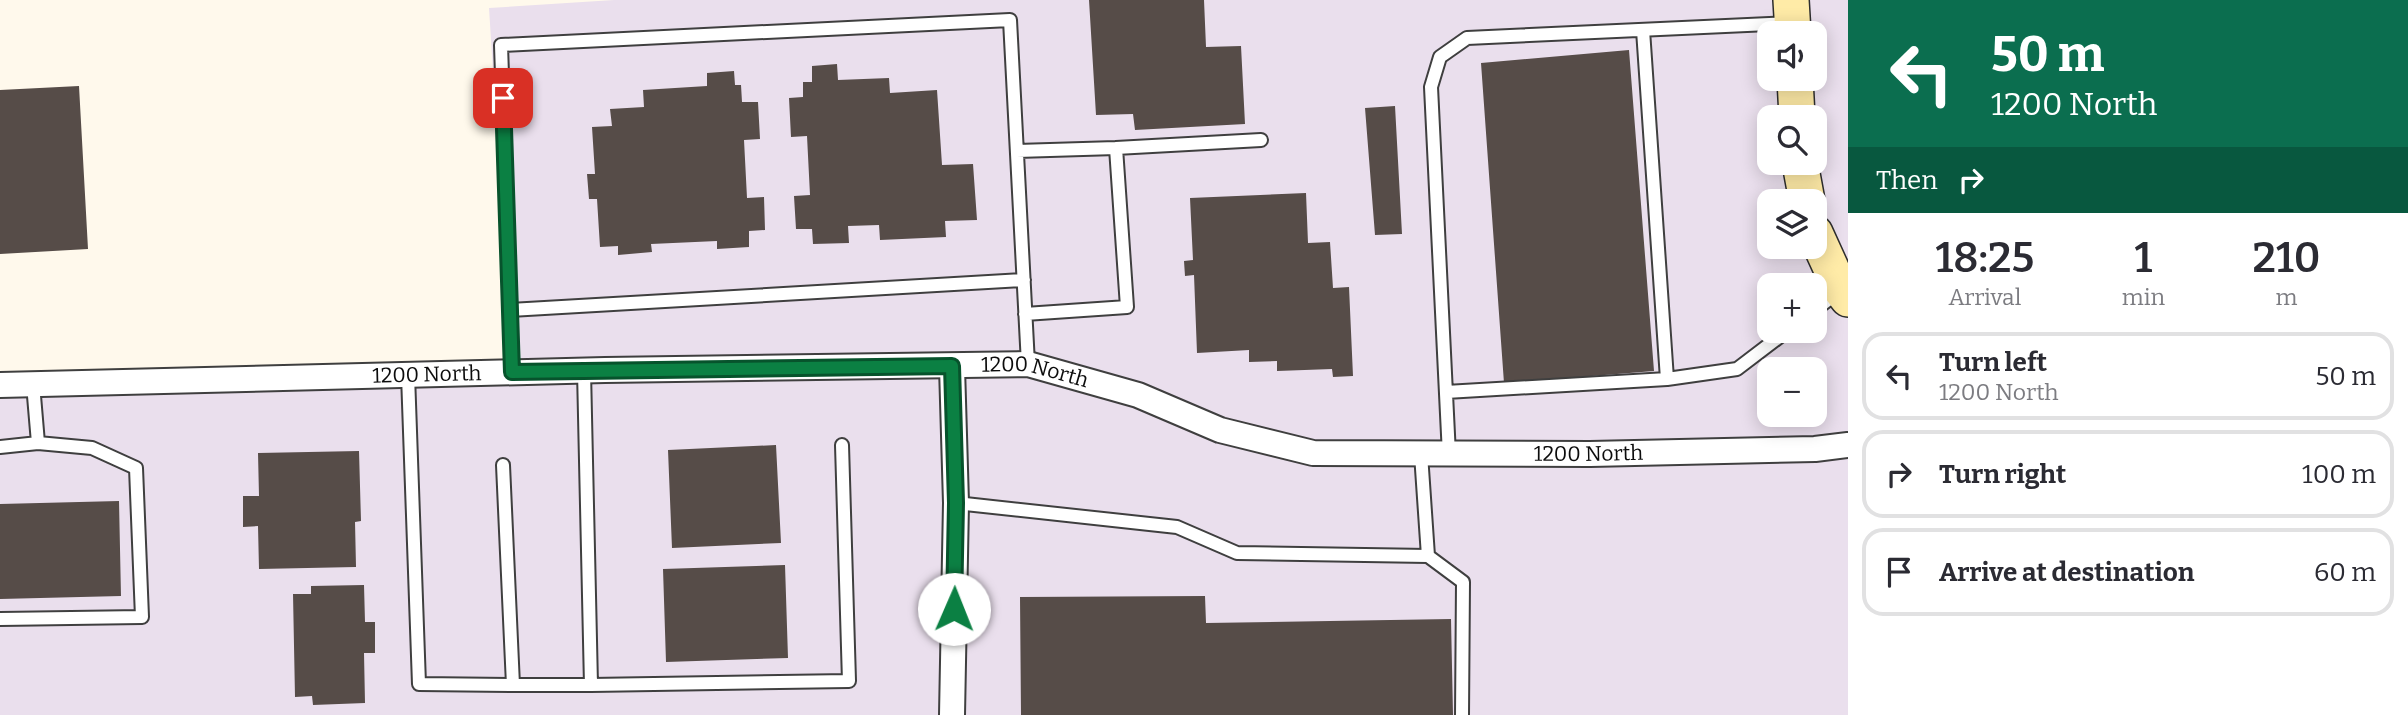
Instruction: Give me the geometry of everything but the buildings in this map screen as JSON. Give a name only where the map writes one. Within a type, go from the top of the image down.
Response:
[{"type":"street","points":[[1823,259],[1835,300]]},
{"type":"street","name":"1200 North","points":[[0,385],[512,372],[1028,364],[1138,395],[1220,430],[1312,453],[1815,449],[1848,445]]},
{"type":"street","points":[[952,366],[956,503],[952,715]]},
{"type":"lane","points":[[1449,454],[1431,87],[1440,57],[1467,38],[1643,30],[1792,19]]},
{"type":"lane","points":[[512,372],[501,45],[1010,20],[1028,364]]},
{"type":"lane","points":[[1643,30],[1667,379]]},
{"type":"lane","points":[[1017,151],[1261,140]]},
{"type":"lane","points":[[1025,314],[1127,307],[1116,148]]},
{"type":"lane","points":[[510,310],[1024,280]]},
{"type":"lane","points":[[1447,393],[1667,379],[1737,369],[1771,343]]},
{"type":"lane","points":[[584,371],[592,685]]},
{"type":"lane","points":[[408,375],[419,684],[592,685],[849,681],[842,445]]},
{"type":"lane","points":[[33,384],[38,443]]},
{"type":"lane","points":[[0,447],[38,443],[92,448],[136,468],[142,617],[0,619]]},
{"type":"lane","points":[[1421,454],[1428,556]]},
{"type":"lane","points":[[503,465],[513,685]]},
{"type":"lane","points":[[956,503],[1177,527],[1237,552],[1428,556],[1463,582],[1462,715]]},
{"type":"shaded area","points":[[614,0],[1848,0],[1848,715],[0,715],[0,385],[512,372],[489,8]]},
{"type":"route","points":[[503,98],[512,372],[952,366],[956,503],[954,609]]}]
